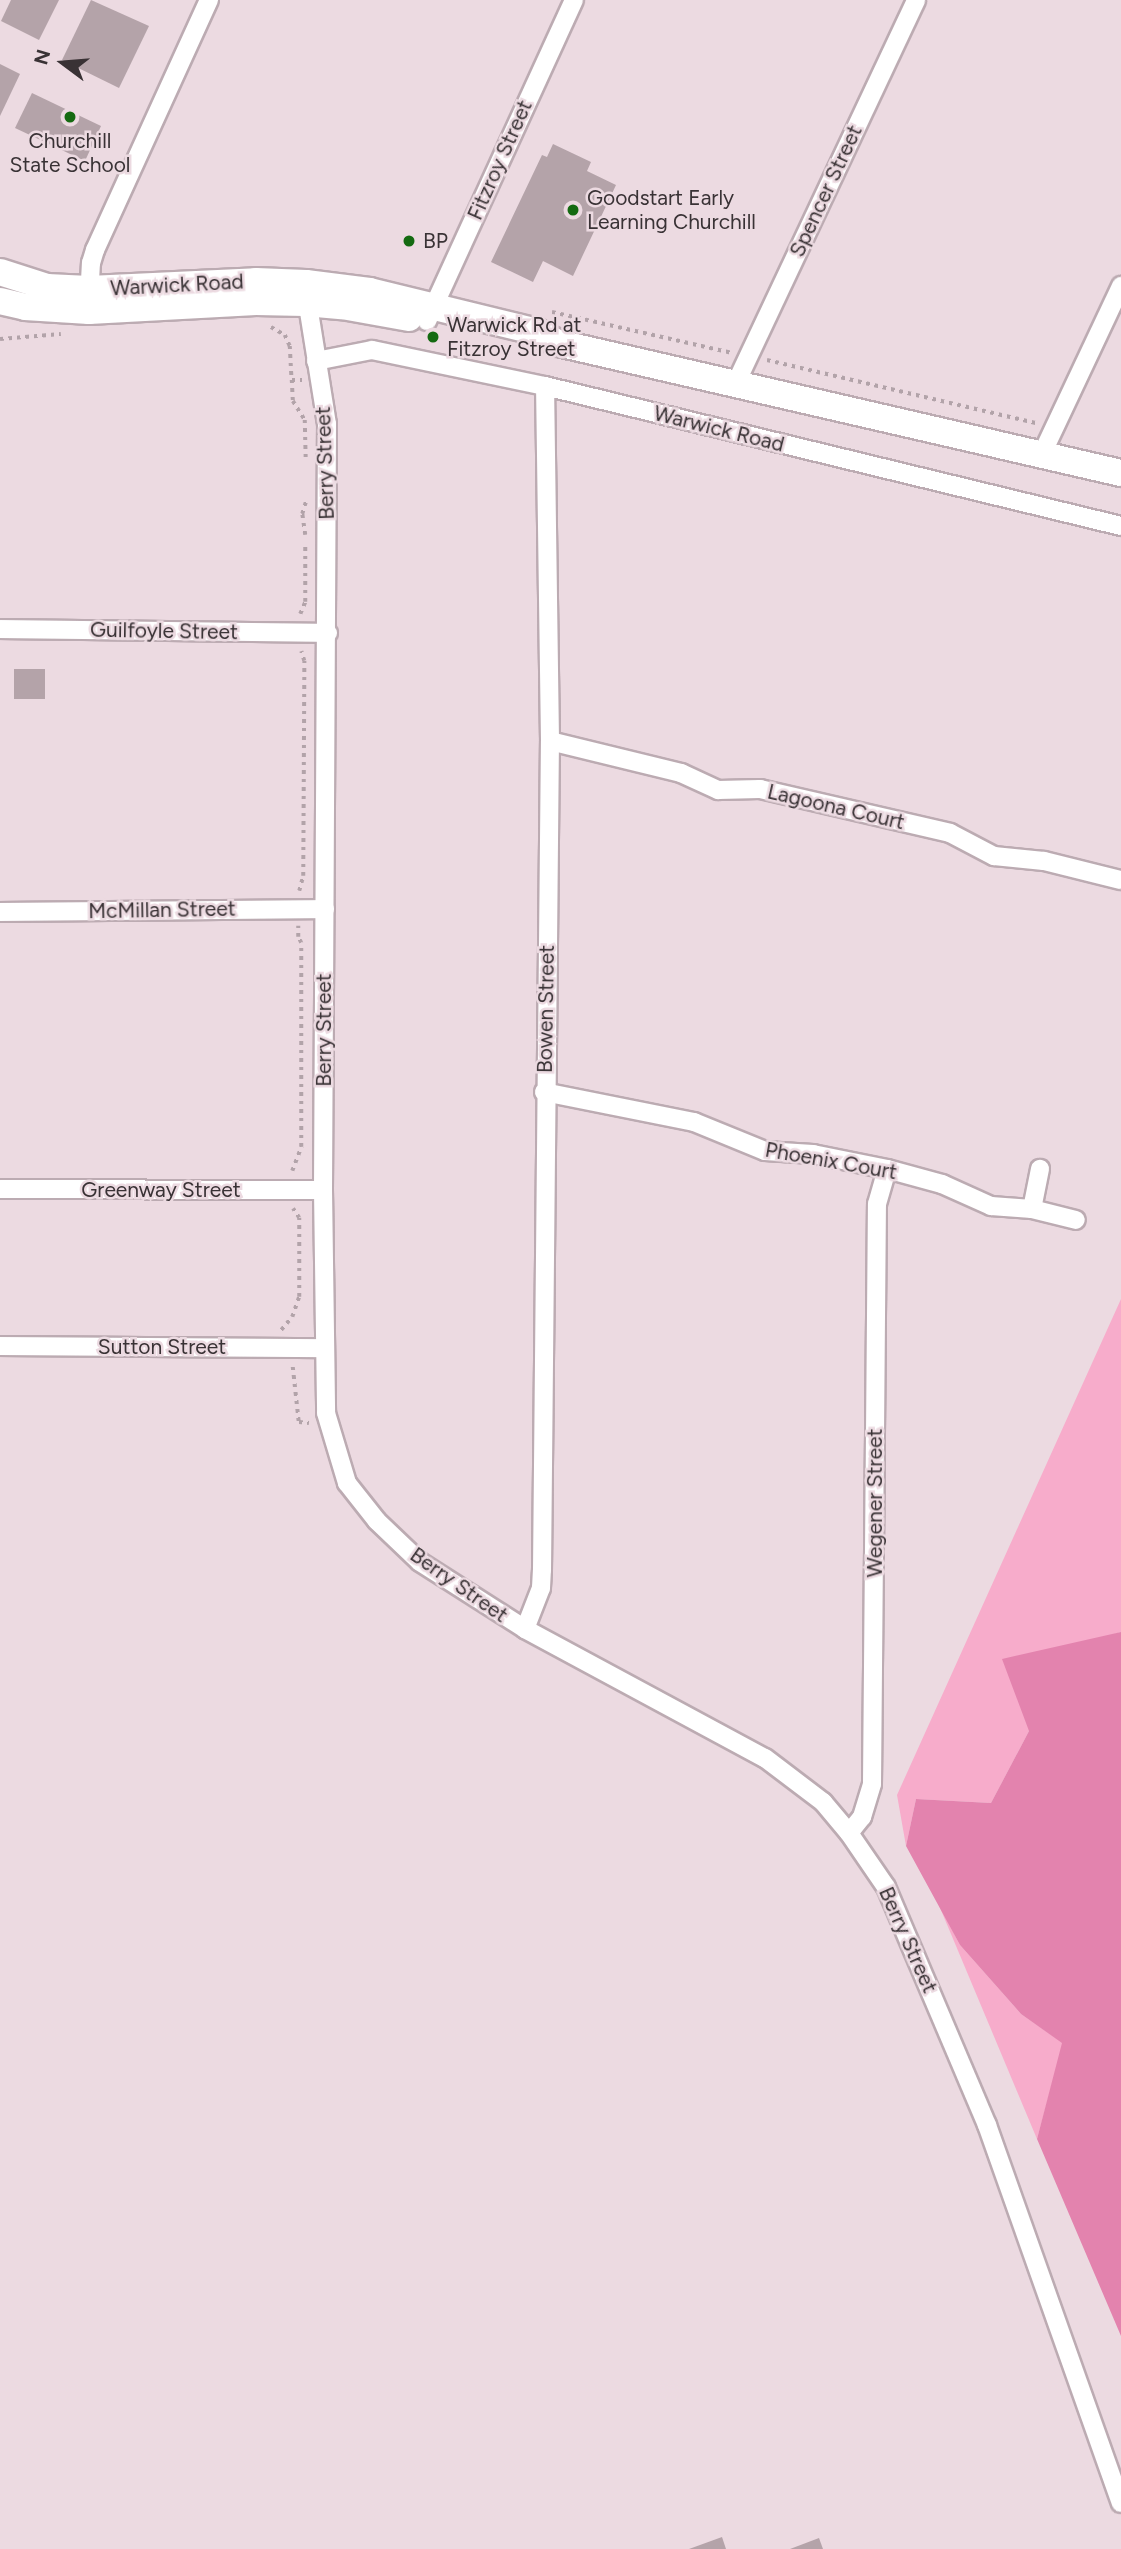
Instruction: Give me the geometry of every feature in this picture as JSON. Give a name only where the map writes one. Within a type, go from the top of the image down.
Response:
[{"type":"main road","name":"Warwick Road","points":[[0,272],[89,300]]},
{"type":"main road","name":"Warwick Road","points":[[0,301],[25,307],[165,296],[369,292],[431,314],[539,344],[558,343],[1121,473]]},
{"type":"street","points":[[89,300],[90,263],[95,250],[209,0]]},
{"type":"street","name":"Fitzroy Street","points":[[431,314],[574,0]]},
{"type":"street","name":"Spencer Street","points":[[736,383],[916,0]]},
{"type":"street","points":[[1042,454],[1121,286]]},
{"type":"street","name":"Berry Street","points":[[306,293],[327,424],[323,1190],[326,1413],[347,1483],[377,1521],[420,1562],[525,1629],[765,1759],[822,1802],[849,1833],[886,1887],[987,2125],[1121,2503]]},
{"type":"street","name":"Warwick Road","points":[[316,361],[372,350],[545,386],[1121,526]]},
{"type":"street","name":"Bowen Street","points":[[525,1629],[541,1588],[542,1570],[544,1091],[550,741],[545,386]]},
{"type":"street","name":"Guilfoyle Street","points":[[0,629],[328,633]]},
{"type":"street","name":"Lagoona Court","points":[[550,741],[681,772],[718,790],[760,789],[950,833],[994,856],[1044,861],[1121,880]]},
{"type":"street","name":"McMillan Street","points":[[0,912],[325,909]]},
{"type":"street","name":"Phoenix Court","points":[[544,1091],[694,1122],[765,1151],[813,1154],[887,1169],[942,1184],[990,1206],[1032,1209],[1076,1220]]},
{"type":"street","name":"Wegener Street","points":[[849,1833],[862,1817],[872,1784],[877,1204],[887,1169]]},
{"type":"street","points":[[1032,1209],[1040,1169]]},
{"type":"street","name":"Greenway Street","points":[[0,1189],[323,1190]]},
{"type":"street","name":"Sutton Street","points":[[0,1346],[324,1348]]},
{"type":"path","points":[[539,309],[1054,429]]},
{"type":"path","points":[[270,327],[279,330],[290,346],[293,401],[305,421],[306,474]]},
{"type":"path","points":[[0,339],[66,334]]},
{"type":"path","points":[[292,380],[310,380]]},
{"type":"path","points":[[300,624],[304,601],[306,531],[302,514],[306,500]]},
{"type":"path","points":[[300,646],[304,661],[303,876],[299,884],[301,1147],[291,1175],[281,1176],[281,1206],[288,1206],[299,1218],[299,1297],[292,1317],[281,1328],[281,1363],[294,1368],[299,1422],[329,1423]]},
{"type":"shaded area","points":[[1121,1299],[1121,1632],[1092,1641],[1029,1731],[991,1803],[916,1799],[906,1846],[897,1795]]},
{"type":"shaded area","points":[[1121,1632],[1121,2336],[1037,2139],[1062,2043],[1021,2014],[960,1945],[906,1846],[916,1799],[991,1803],[1029,1731],[1002,1659]]},
{"type":"shaded area","points":[[938,1903],[960,1945],[1021,2014],[1063,2043],[1037,2139]]},
{"type":"building","points":[[11,0],[59,0],[39,40],[1,21]]},
{"type":"building","points":[[91,0],[149,26],[119,88],[62,60]]},
{"type":"building","points":[[0,64],[20,74],[0,116]]},
{"type":"building","points":[[32,93],[101,126],[85,161],[15,128]]},
{"type":"building","points":[[553,144],[591,162],[587,171],[616,185],[573,276],[543,261],[533,282],[491,262],[542,155],[547,157]]},
{"type":"building","points":[[14,669],[45,669],[45,699],[14,699]]},
{"type":"building","points":[[722,2537],[726,2549],[689,2549]]},
{"type":"building","points":[[819,2538],[823,2549],[790,2549]]},
{"type":"place","name":"Churchill State School","points":[[70,117]]},
{"type":"place","name":"Goodstart Early Learning Churchill","points":[[573,210]]},
{"type":"place","name":"BP","points":[[409,241]]},
{"type":"place","name":"Warwick Rd at Fitzroy Street","points":[[433,337]]}]
